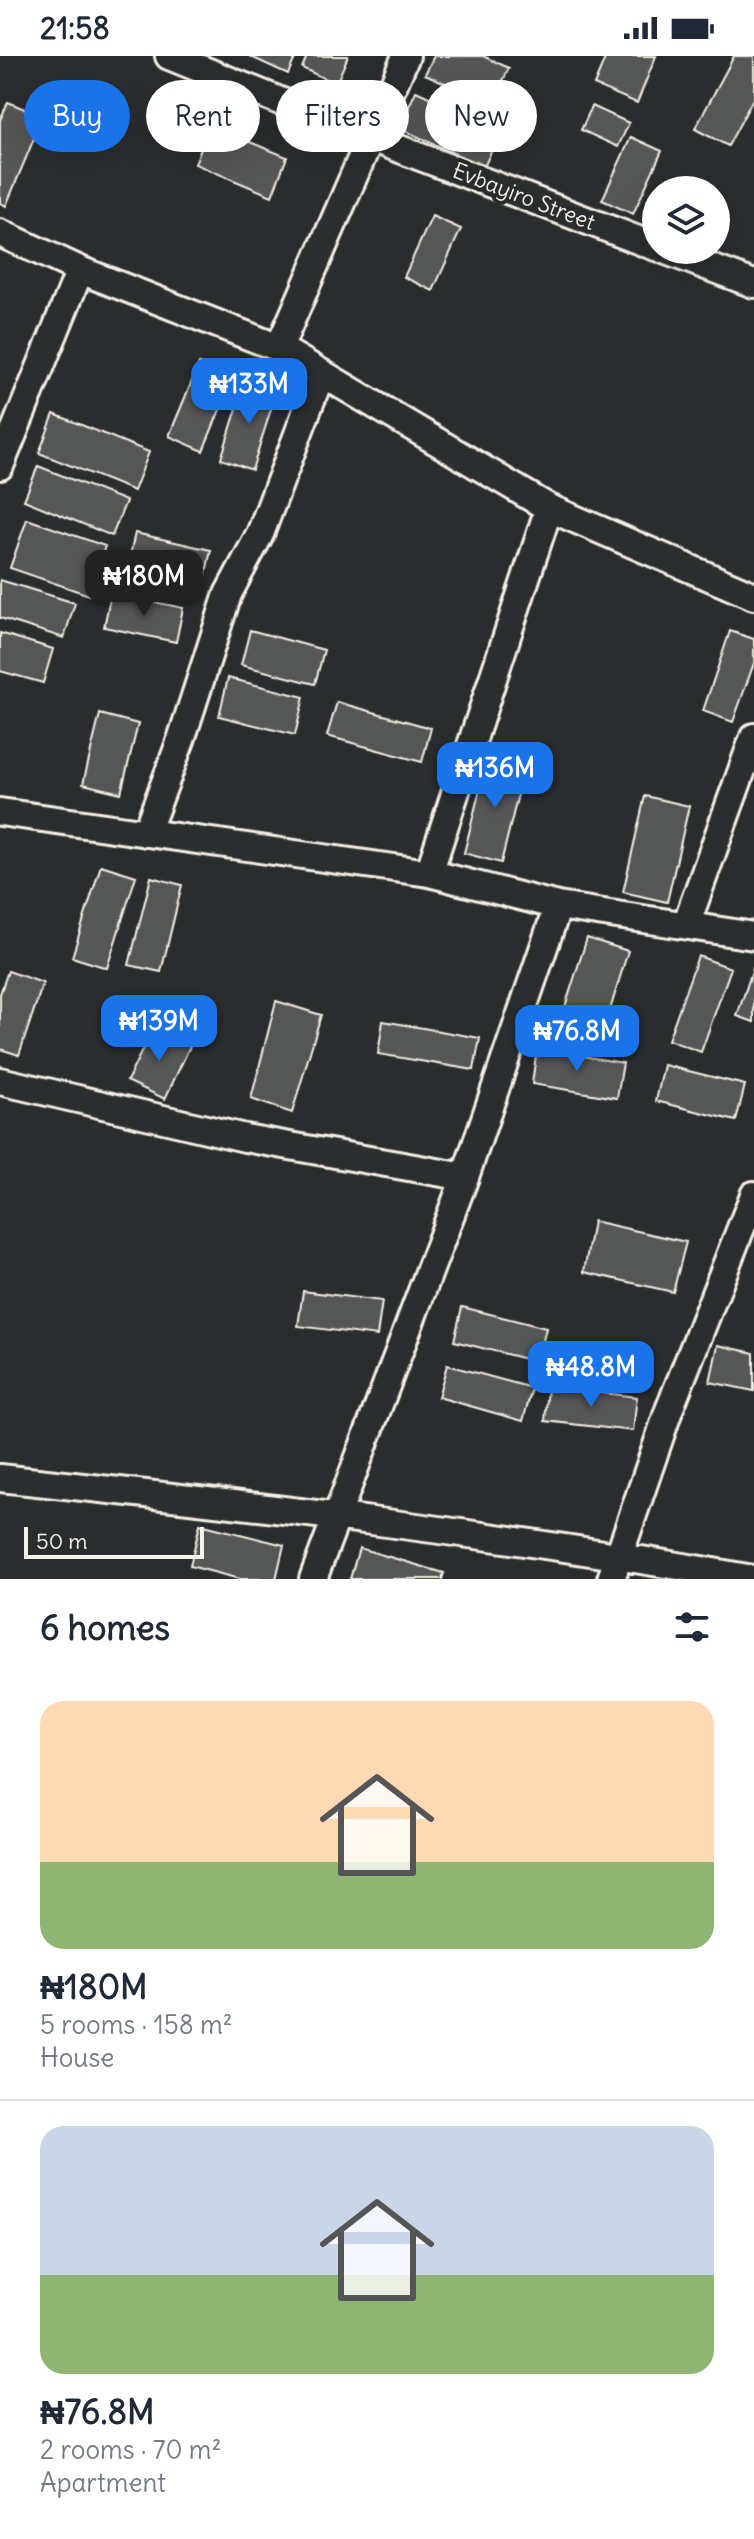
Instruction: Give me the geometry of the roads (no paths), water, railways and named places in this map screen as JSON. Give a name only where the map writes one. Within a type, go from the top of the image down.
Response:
[{"type":"street","name":"Evbayiro Street","points":[[169,56],[276,99]]},
{"type":"street","points":[[396,80],[406,56]]},
{"type":"street","points":[[279,348],[365,152]]},
{"type":"street","name":"Evbayiro Street","points":[[408,152],[642,242]]},
{"type":"street","points":[[0,233],[80,270],[279,348],[549,508],[754,596]]},
{"type":"street","points":[[701,264],[754,284]]},
{"type":"street","points":[[0,466],[80,270]]},
{"type":"street","points":[[146,833],[181,740],[228,594],[260,534],[321,374]]},
{"type":"street","points":[[429,873],[549,508]]},
{"type":"street","points":[[686,925],[754,737]]},
{"type":"street","points":[[0,812],[429,873],[558,906],[754,936]]},
{"type":"street","points":[[313,1579],[465,1177],[558,906]]},
{"type":"street","points":[[0,1081],[245,1138],[465,1177]]},
{"type":"street","points":[[615,1567],[669,1410],[754,1195]]},
{"type":"street","points":[[0,1478],[337,1515],[615,1567],[753,1579]]}]
